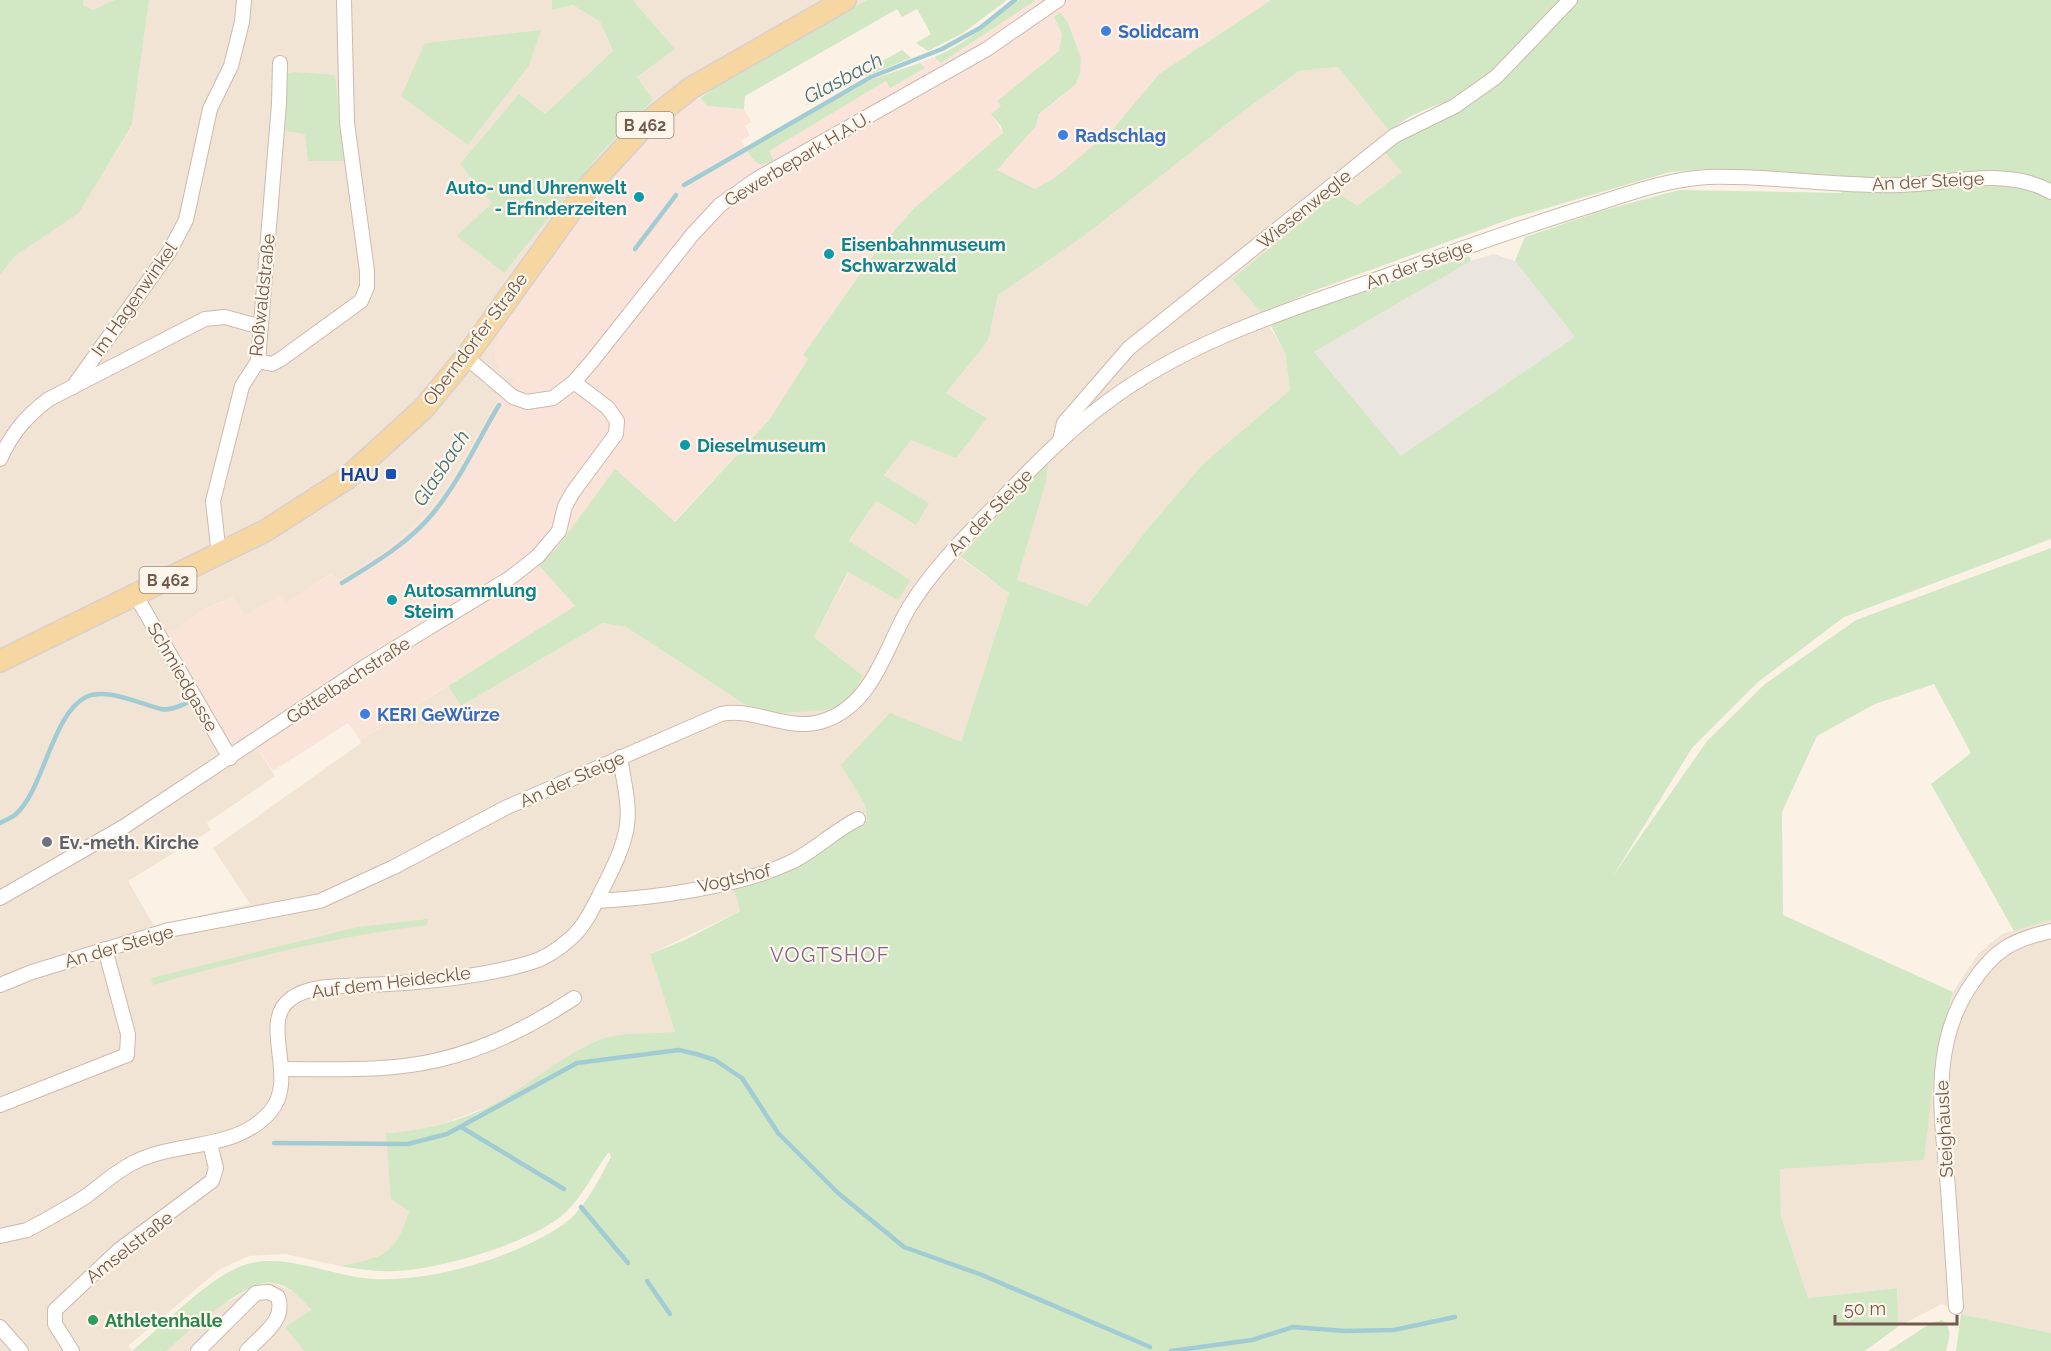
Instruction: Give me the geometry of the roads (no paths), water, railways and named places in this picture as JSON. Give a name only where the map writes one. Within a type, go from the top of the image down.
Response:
[{"type":"main road","name":"Oberndorfer Straße","points":[[0,661],[219,555],[303,508],[353,473],[423,410],[466,357],[589,186],[648,122],[691,88],[845,0]]},
{"type":"street","name":"Im Hagenwinkel","points":[[73,387],[169,252],[186,220],[210,109],[231,66],[242,22],[244,0]]},
{"type":"street","points":[[258,361],[272,364],[281,359],[366,295],[368,271],[347,123],[344,0]]},
{"type":"street","name":"Gewerbepark H.A.U.","points":[[466,357],[513,398],[527,402],[553,399],[574,382],[621,327],[703,221],[720,205],[757,179],[987,49],[1058,0]]},
{"type":"street","name":"Wiesenwegle","points":[[1060,440],[1064,423],[1129,348],[1394,136],[1455,106],[1496,77],[1570,0]]},
{"type":"street","name":"Roßwaldstraße","points":[[219,555],[213,501],[243,386],[258,361],[280,63]]},
{"type":"street","name":"An der Steige","points":[[0,985],[32,972],[169,930],[320,901],[394,867],[505,808],[722,714],[738,711],[801,725],[824,722],[844,712],[860,697],[872,680],[910,607],[935,571],[1060,440],[1107,401],[1153,371],[1224,336],[1514,229],[1664,183],[1708,177],[1900,185],[1995,178],[2040,185],[2051,192]]},
{"type":"street","points":[[0,459],[10,439],[27,415],[49,399],[205,319],[225,316],[261,327]]},
{"type":"street","name":"Göttelbachstraße","points":[[0,898],[124,826],[366,666],[510,578],[538,556],[559,531],[565,506],[573,492],[616,434],[617,421],[608,408],[574,382]]},
{"type":"street","name":"Schmiedgasse","points":[[136,596],[230,758]]},
{"type":"street","name":"Auf dem Heideckle","points":[[0,1236],[27,1230],[42,1222],[136,1161],[164,1150],[210,1144],[236,1137],[256,1126],[272,1110],[279,1097],[283,1069],[276,1024],[282,1006],[300,993],[327,987],[427,980],[530,963],[549,954],[574,936],[597,901],[612,870],[627,825],[620,757]]},
{"type":"street","name":"Vogtshof","points":[[597,901],[670,892],[760,875],[791,862],[858,819]]},
{"type":"street","name":"Steighäusle","points":[[1956,1307],[1940,1104],[1945,1044],[1958,1003],[1988,960],[2010,944],[2051,931]]},
{"type":"street","points":[[0,1105],[127,1055],[128,1034],[105,949]]},
{"type":"street","points":[[283,1069],[381,1068],[437,1061],[466,1052],[541,1020],[574,998]]},
{"type":"street","name":"Amselstraße","points":[[72,1351],[55,1324],[55,1310],[119,1250],[212,1180],[216,1168],[210,1144]]},
{"type":"street","points":[[198,1351],[256,1293],[269,1292],[278,1297],[282,1309],[279,1317],[247,1351]]},
{"type":"street","points":[[0,1327],[17,1345]]},
{"type":"waterway","name":"Glasbach","points":[[684,185],[871,77],[942,49],[980,28],[1015,0]]},
{"type":"waterway","name":"Glasbach","points":[[635,249],[676,195]]},
{"type":"waterway","name":"Glasbach","points":[[342,583],[391,551],[425,523],[452,487],[499,405]]},
{"type":"waterway","name":"Glasbach","points":[[0,823],[14,815],[26,802],[65,719],[74,706],[86,697],[94,694],[113,695],[164,709],[187,703]]},
{"type":"waterway","points":[[274,1143],[408,1144],[447,1134],[577,1063],[679,1050],[715,1060],[742,1078],[778,1133],[838,1193],[904,1247],[982,1275],[1150,1347]]},
{"type":"waterway","points":[[461,1127],[564,1189]]},
{"type":"waterway","points":[[581,1207],[628,1263]]},
{"type":"waterway","points":[[647,1281],[670,1314]]},
{"type":"waterway","points":[[1171,1351],[1252,1340],[1293,1327],[1345,1331],[1394,1330],[1455,1317]]},
{"type":"place","name":"Solidcam","points":[[1106,31]]},
{"type":"place","name":"Radschlag","points":[[1063,135]]},
{"type":"place","name":"Auto- und Uhrenwelt - Erfinderzeiten","points":[[639,197]]},
{"type":"place","name":"Eisenbahnmuseum Schwarzwald","points":[[829,254]]},
{"type":"place","name":"Dieselmuseum","points":[[685,445]]},
{"type":"place","name":"HAU","points":[[391,474]]},
{"type":"place","name":"Autosammlung Steim","points":[[392,600]]},
{"type":"place","name":"KERI GeWürze","points":[[365,714]]},
{"type":"place","name":"Ev.-meth. Kirche","points":[[47,842]]},
{"type":"place","name":"Athletenhalle","points":[[93,1320]]},
{"type":"district","name":"VOGTSHOF","points":[[830,955]]}]
